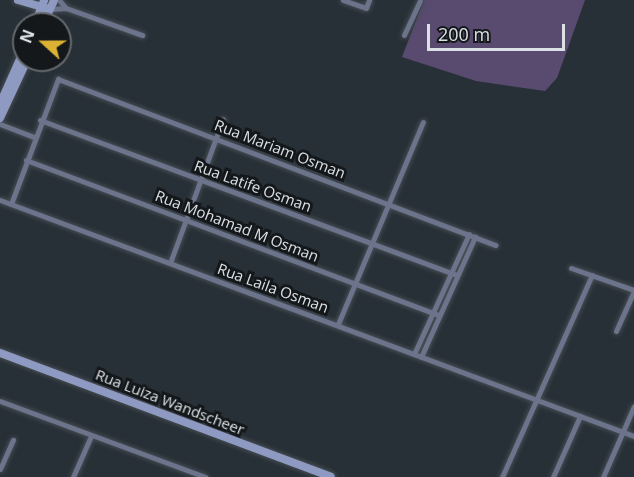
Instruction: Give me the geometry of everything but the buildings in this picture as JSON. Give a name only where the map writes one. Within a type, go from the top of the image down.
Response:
[{"type":"main road","points":[[18,0],[41,9],[50,9]]},
{"type":"main road","points":[[40,12],[44,0]]},
{"type":"main road","points":[[49,12],[54,0]]},
{"type":"main road","points":[[0,104],[14,72]]},
{"type":"main road","points":[[0,118],[21,72]]},
{"type":"main road","name":"Rua Luiza Wandscheer","points":[[0,353],[331,477]]},
{"type":"street","points":[[59,0],[66,8]]},
{"type":"street","points":[[343,0],[366,8],[369,0]]},
{"type":"street","points":[[404,35],[420,0]]},
{"type":"street","points":[[50,9],[66,8],[142,34]]},
{"type":"street","name":"Rua Mariam Osman","points":[[40,120],[55,81],[61,80],[496,245]]},
{"type":"street","points":[[170,263],[224,119]]},
{"type":"street","points":[[11,204],[40,120]]},
{"type":"street","name":"Rua Latife Osman","points":[[40,120],[454,274]]},
{"type":"street","points":[[338,324],[423,122]]},
{"type":"street","points":[[0,124],[34,137]]},
{"type":"street","name":"Rua Mohamad M Osman","points":[[26,160],[436,314]]},
{"type":"street","name":"Rua Laila Osman","points":[[0,200],[634,436]]},
{"type":"street","points":[[414,354],[454,274],[468,234]]},
{"type":"street","points":[[454,274],[475,237]]},
{"type":"street","points":[[571,268],[634,291],[616,331]]},
{"type":"street","points":[[502,477],[592,275]]},
{"type":"street","points":[[421,357],[436,314]]},
{"type":"street","points":[[0,401],[205,477]]},
{"type":"street","points":[[603,477],[634,406]]},
{"type":"street","points":[[553,477],[580,416]]},
{"type":"street","points":[[73,477],[92,436]]},
{"type":"street","points":[[0,469],[13,440]]},
{"type":"shaded area","points":[[424,0],[585,0],[557,78],[545,91],[476,81],[402,57]]}]
